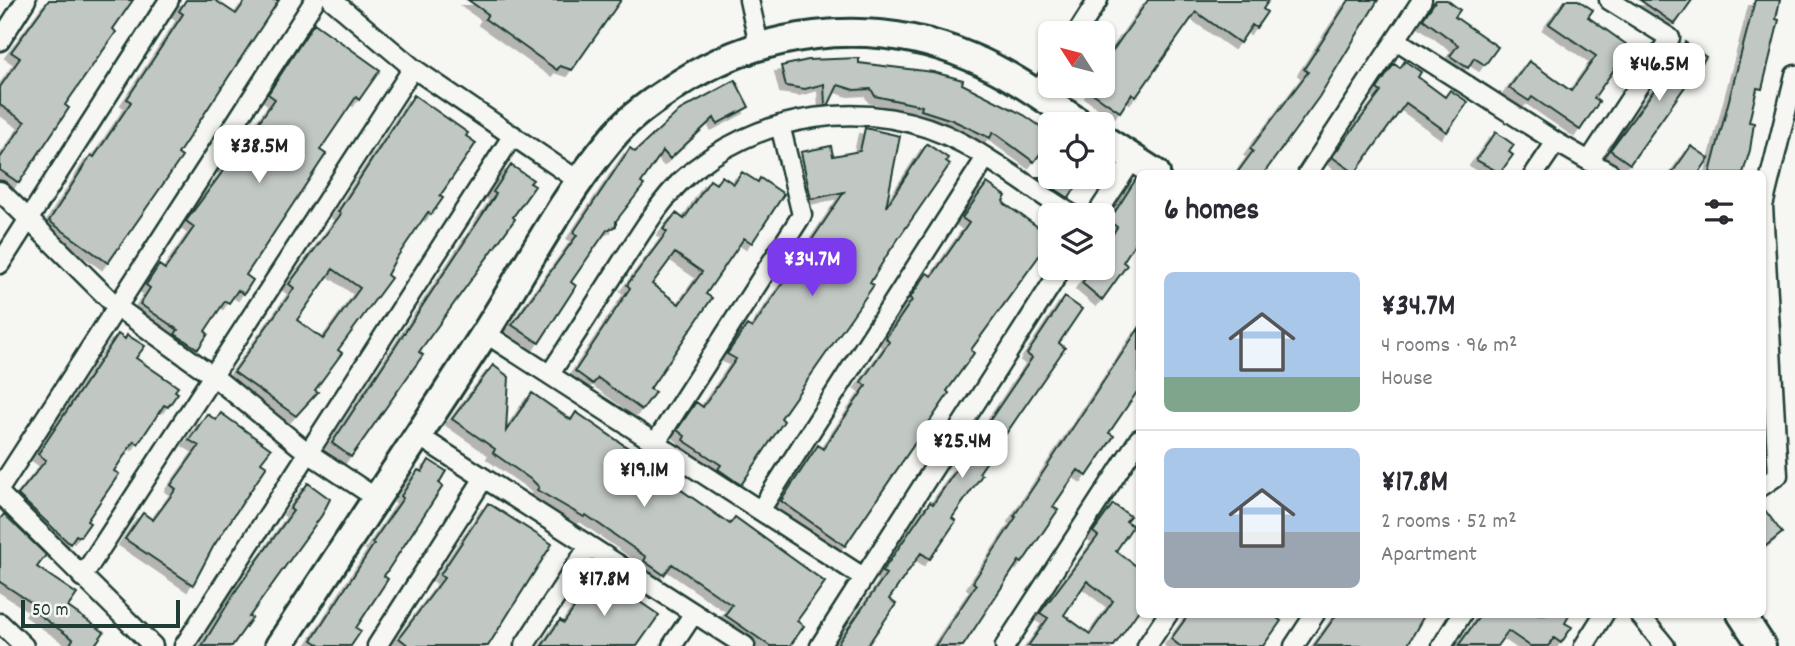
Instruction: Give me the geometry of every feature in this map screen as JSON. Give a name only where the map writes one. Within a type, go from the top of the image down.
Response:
[{"type":"street","points":[[0,41],[26,0]]},
{"type":"street","points":[[0,264],[169,0]]},
{"type":"street","points":[[0,488],[315,0]]},
{"type":"street","points":[[332,0],[413,68],[579,181]]},
{"type":"street","points":[[749,0],[759,45]]},
{"type":"street","points":[[1085,21],[1098,0]]},
{"type":"street","points":[[1310,170],[1422,0]]},
{"type":"street","points":[[1589,161],[1670,38],[1634,7],[1609,0]]},
{"type":"street","points":[[279,646],[485,333],[579,181],[614,136],[654,100],[692,74],[759,45],[800,36],[838,32],[908,38],[1038,82]]},
{"type":"street","points":[[1396,40],[1605,170]]},
{"type":"street","points":[[82,577],[413,68]]},
{"type":"street","points":[[1766,194],[1795,75]]},
{"type":"street","points":[[1057,98],[1071,112]]},
{"type":"street","points":[[551,374],[644,228],[681,182],[722,150],[780,125],[848,114],[882,117],[913,124],[962,143],[1054,203]]},
{"type":"street","points":[[656,442],[803,215],[780,125]]},
{"type":"street","points":[[184,646],[513,135]]},
{"type":"street","points":[[1537,170],[1556,142]]},
{"type":"street","points":[[1115,147],[1151,170]]},
{"type":"street","points":[[761,509],[985,159]]},
{"type":"street","points":[[1104,203],[1133,159]]},
{"type":"street","points":[[0,191],[117,307],[213,376],[307,452],[376,498]]},
{"type":"street","points":[[820,646],[1054,280]]},
{"type":"street","points":[[1766,319],[1770,470]]},
{"type":"street","points":[[485,333],[863,577]]},
{"type":"street","points":[[416,435],[745,646]]},
{"type":"street","points":[[1005,646],[1136,444]]},
{"type":"street","points":[[377,646],[484,478]]},
{"type":"street","points":[[0,494],[153,646]]},
{"type":"street","points":[[524,646],[589,546]]},
{"type":"street","points":[[672,646],[694,613]]},
{"type":"street","points":[[1147,646],[1165,618]]},
{"type":"street","points":[[1294,646],[1312,618]]},
{"type":"street","points":[[1441,646],[1459,618]]},
{"type":"street","points":[[1584,646],[1602,618]]},
{"type":"street","points":[[1642,618],[1665,646]]},
{"type":"street","points":[[1744,618],[1762,646]]},
{"type":"street","points":[[0,623],[24,646]]},
{"type":"building","points":[[49,0],[133,0],[113,29],[116,32],[65,105],[69,108],[19,183],[0,170],[0,158],[25,122],[0,105],[0,87],[20,58],[11,52]]},
{"type":"building","points":[[186,0],[215,0],[236,14],[246,0],[279,0],[178,154],[182,157],[108,263],[49,221],[91,155],[94,157],[131,102],[127,99],[183,14],[179,11]]},
{"type":"building","points":[[468,0],[621,0],[572,70],[560,66],[557,70],[485,19],[488,14]]},
{"type":"building","points":[[1148,0],[1269,0],[1263,9],[1267,12],[1256,28],[1252,25],[1240,43],[1196,12],[1136,97],[1132,94],[1120,112],[1100,98],[1115,98],[1115,47]]},
{"type":"building","points":[[1349,0],[1378,0],[1319,97],[1266,170],[1239,170],[1253,151],[1250,149],[1308,72],[1304,69]]},
{"type":"building","points":[[1436,0],[1447,0],[1460,10],[1455,17],[1498,47],[1485,65],[1474,58],[1468,68],[1450,56],[1458,45],[1423,19]]},
{"type":"building","points":[[1566,0],[1578,0],[1593,10],[1588,17],[1630,47],[1594,98],[1599,102],[1580,130],[1532,97],[1529,101],[1509,88],[1529,61],[1571,91],[1596,56],[1549,24]]},
{"type":"building","points":[[1640,0],[1692,0],[1675,24]]},
{"type":"building","points":[[1755,0],[1780,0],[1776,19],[1779,20],[1762,89],[1757,88],[1749,122],[1754,123],[1744,170],[1711,170]]},
{"type":"building","points":[[314,23],[380,70],[359,100],[356,97],[320,150],[326,154],[246,275],[253,280],[244,294],[238,290],[229,303],[225,301],[205,331],[208,334],[198,349],[175,334],[178,330],[140,304],[150,288],[146,285],[159,265],[165,269],[194,227],[186,221],[226,167],[223,165],[235,147],[239,150],[275,99],[268,94]]},
{"type":"building","points":[[1685,42],[1706,57],[1630,164],[1610,150],[1666,74],[1663,73]]},
{"type":"building","points":[[859,58],[859,63],[933,72],[963,80],[962,84],[1038,125],[1038,156],[1034,162],[993,132],[990,138],[952,120],[921,110],[922,106],[875,96],[871,89],[854,90],[838,85],[828,106],[825,106],[824,84],[805,89],[786,86],[781,66],[808,60]]},
{"type":"building","points":[[1405,61],[1421,72],[1418,77],[1445,97],[1450,90],[1468,102],[1447,132],[1406,103],[1357,170],[1351,170],[1332,157],[1381,92],[1377,89],[1394,64],[1400,68]]},
{"type":"building","points":[[735,80],[749,107],[717,124],[714,118],[670,159],[663,151],[641,183],[644,185],[616,221],[616,226],[607,230],[571,282],[576,286],[539,343],[512,325],[577,235],[573,233],[630,148],[635,152],[680,110]]},
{"type":"building","points":[[414,95],[468,133],[466,136],[476,143],[440,196],[443,198],[431,215],[428,212],[395,260],[387,275],[391,278],[338,350],[342,353],[315,390],[318,392],[296,416],[234,372],[294,288],[289,284],[341,214],[338,212]],"holes":[[[333,269],[360,288],[323,339],[297,320]]]},
{"type":"building","points":[[865,128],[900,136],[886,207],[927,144],[948,158],[946,161],[950,164],[887,255],[870,283],[874,285],[781,418],[784,421],[741,485],[718,469],[721,465],[683,440],[685,436],[677,430],[696,402],[703,407],[736,359],[727,354],[747,325],[752,328],[787,277],[783,275],[797,253],[801,256],[844,192],[811,199],[801,152],[831,146],[833,156],[860,151]]},
{"type":"building","points":[[1496,132],[1514,145],[1509,152],[1513,155],[1502,170],[1494,170],[1476,160]]},
{"type":"building","points":[[1691,146],[1709,158],[1701,170],[1674,170]]},
{"type":"building","points":[[511,165],[533,180],[530,183],[535,186],[513,217],[515,219],[419,352],[423,355],[351,457],[332,443],[496,194],[493,192]]},
{"type":"building","points":[[742,172],[758,182],[760,178],[784,194],[752,243],[744,238],[706,294],[712,298],[650,389],[655,392],[642,410],[598,378],[593,384],[575,371],[630,288],[627,285],[667,232],[663,229],[676,213],[684,219],[710,180],[716,184],[722,176],[734,184]],"holes":[[[675,253],[702,272],[679,304],[652,284]]]},
{"type":"building","points":[[1136,179],[1136,242],[1123,262],[1127,265],[1102,300],[1082,283],[1084,280],[1115,280],[1115,212]]},
{"type":"building","points":[[987,183],[1006,196],[1003,201],[1005,204],[1038,227],[1038,257],[971,350],[974,353],[947,391],[949,393],[845,546],[781,501],[818,445],[823,449],[866,386],[861,382],[889,342],[886,338],[912,300],[910,298],[927,273],[932,276],[969,223],[962,218]]},
{"type":"building","points":[[1055,189],[1075,189],[1069,198]]},
{"type":"building","points":[[1065,297],[1082,309],[1059,343],[1065,348],[979,473],[982,475],[952,518],[956,521],[930,559],[921,553],[889,599],[896,604],[867,646],[836,646],[886,574],[882,572],[930,502],[933,504],[1032,358],[1027,354]]},
{"type":"building","points":[[1136,333],[1136,393],[1109,433],[1114,436],[1087,476],[1078,470],[1053,507],[1058,510],[1022,563],[1019,561],[963,646],[935,646],[976,585],[973,582],[1016,517],[1014,516]]},
{"type":"building","points":[[118,334],[125,339],[127,335],[145,346],[136,358],[178,387],[175,391],[178,393],[168,407],[164,405],[138,444],[134,441],[114,471],[119,474],[87,521],[90,523],[80,537],[76,535],[70,544],[18,495],[46,460],[38,454]]},
{"type":"building","points":[[493,365],[509,377],[506,431],[532,393],[571,420],[576,412],[670,477],[667,480],[730,524],[735,517],[825,582],[797,621],[804,626],[790,646],[770,646],[725,615],[732,605],[672,564],[664,575],[644,561],[646,557],[586,515],[584,517],[537,490],[539,487],[533,481],[493,453],[495,449],[452,419]]},
{"type":"building","points":[[221,413],[271,449],[261,462],[267,466],[213,547],[193,585],[125,539],[143,513],[153,520],[176,489],[171,485],[199,446],[189,440],[207,414],[216,420]]},
{"type":"building","points":[[429,460],[446,471],[439,483],[443,486],[384,576],[388,579],[356,628],[361,631],[351,646],[321,646],[312,640],[403,498],[401,496],[418,470],[422,472]]},
{"type":"building","points":[[308,483],[330,499],[322,515],[249,617],[252,618],[232,646],[202,646],[237,589],[293,511],[290,509]]},
{"type":"building","points":[[488,503],[552,544],[488,646],[409,646],[399,638],[444,578],[440,575]]},
{"type":"building","points":[[1113,504],[1130,516],[1126,521],[1133,526],[1116,551],[1136,566],[1136,614],[1114,646],[1028,646],[1048,618],[1040,613],[1098,536],[1093,532]],"holes":[[[1087,581],[1113,601],[1090,634],[1064,615]]]},
{"type":"building","points":[[1766,511],[1782,533],[1766,546]]},
{"type":"building","points":[[4,514],[46,555],[37,567],[77,594],[68,607],[104,632],[94,646],[69,646],[73,639],[32,610],[35,605],[0,582],[0,519]]},
{"type":"building","points":[[602,568],[625,584],[621,589],[659,615],[637,646],[542,646],[560,620],[564,623]]},
{"type":"building","points":[[1186,618],[1277,618],[1281,621],[1263,646],[1180,646],[1171,639]]},
{"type":"building","points":[[1334,618],[1423,618],[1407,646],[1314,646]]},
{"type":"building","points":[[1478,618],[1568,618],[1565,623],[1572,627],[1561,643],[1554,638],[1549,646],[1530,646],[1508,631],[1497,646],[1458,646]]}]
